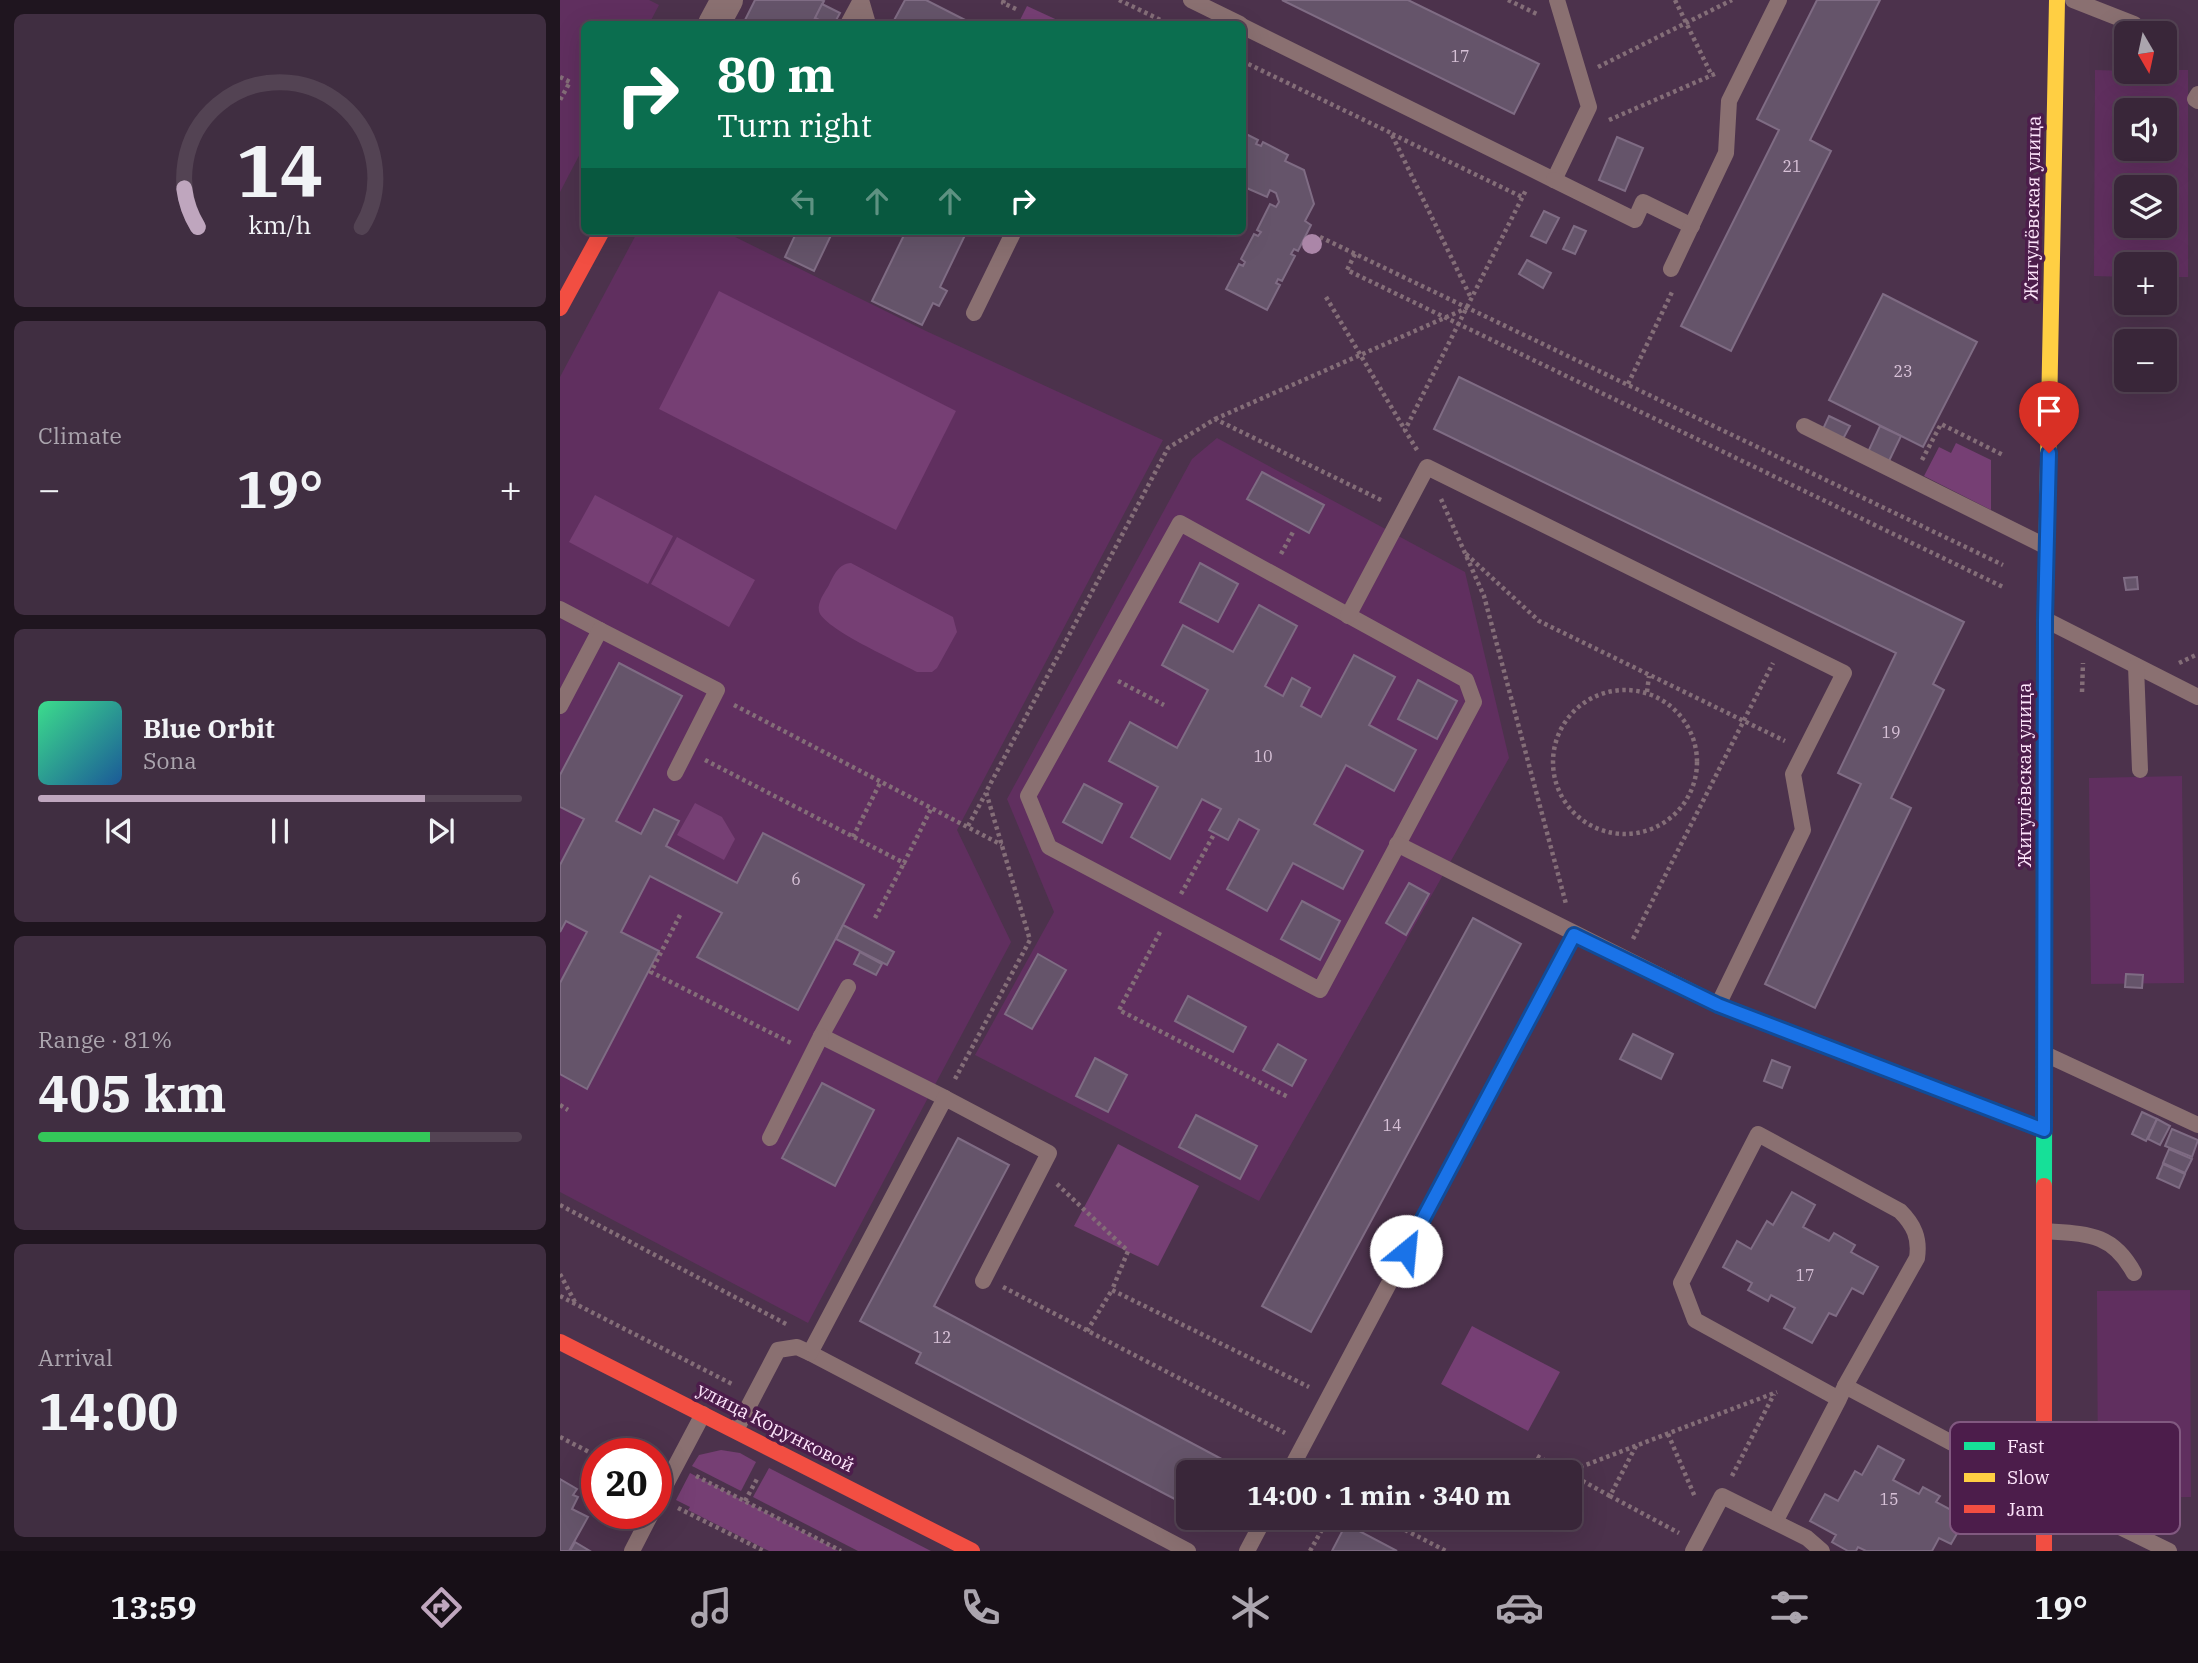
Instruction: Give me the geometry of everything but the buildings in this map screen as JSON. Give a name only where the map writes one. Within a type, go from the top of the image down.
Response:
[{"type":"street","points":[[716,21],[727,0]]},
{"type":"street","name":"Жигулёвская улица","points":[[2045,1422],[2045,620],[2057,0]]},
{"type":"street","points":[[560,308],[600,235]]},
{"type":"street","name":"улица Корунковой","points":[[560,1342],[972,1551]]},
{"type":"lane","points":[[850,21],[861,0]]},
{"type":"lane","points":[[861,0],[867,21]]},
{"type":"lane","points":[[1191,0],[1233,21]]},
{"type":"lane","points":[[1555,180],[1589,107],[1557,0]]},
{"type":"lane","points":[[1671,269],[1726,153],[1729,101],[1779,0]]},
{"type":"lane","points":[[2073,0],[2126,21]]},
{"type":"lane","points":[[1246,27],[1634,220],[1643,202],[1692,226]]},
{"type":"lane","points":[[2198,94],[2195,99],[2198,100]]},
{"type":"lane","points":[[974,313],[1012,235]]},
{"type":"lane","points":[[560,272],[575,280]]},
{"type":"lane","points":[[1804,426],[2047,547]]},
{"type":"lane","points":[[1348,616],[1427,467],[1844,673],[1793,774],[1803,830],[1718,1005]]},
{"type":"lane","points":[[1180,523],[1348,616],[1466,680],[1474,702],[1320,990],[1049,847],[1028,796],[1180,523]]},
{"type":"lane","points":[[560,609],[717,690],[675,773]]},
{"type":"lane","points":[[2045,620],[2198,697]]},
{"type":"lane","points":[[560,706],[600,630]]},
{"type":"lane","points":[[2136,666],[2140,770]]},
{"type":"lane","points":[[1397,844],[1718,1005],[2044,1130]]},
{"type":"lane","points":[[1295,1460],[1574,935]]},
{"type":"lane","points":[[769,1139],[848,987]]},
{"type":"lane","points":[[821,1036],[1049,1153],[983,1279]]},
{"type":"lane","points":[[2044,1054],[2198,1125]]},
{"type":"lane","points":[[813,1346],[945,1098]]},
{"type":"lane","points":[[1775,1522],[1842,1392],[1917,1258],[1918,1249],[1912,1224],[1900,1211],[1758,1134],[1681,1283],[1695,1320],[1807,1381],[1842,1392],[1950,1444]]},
{"type":"lane","points":[[2044,1231],[2090,1234],[2111,1243],[2126,1258],[2133,1273]]},
{"type":"lane","points":[[736,1430],[779,1350],[813,1346],[1188,1551]]},
{"type":"lane","points":[[672,1474],[703,1414]]},
{"type":"lane","points":[[1695,1547],[1722,1496],[1807,1538],[1822,1551]]},
{"type":"lane","points":[[632,1551],[643,1529]]},
{"type":"lane","points":[[1247,1551],[1258,1530]]},
{"type":"lane","points":[[2134,1534],[2169,1551]]},
{"type":"path","points":[[1004,0],[1003,3],[1016,9]]},
{"type":"path","points":[[1119,0],[1163,21]]},
{"type":"path","points":[[1675,0],[1712,76]]},
{"type":"path","points":[[1580,76],[1732,0]]},
{"type":"path","points":[[1576,135],[1750,59]]},
{"type":"path","points":[[1246,63],[1522,197]]},
{"type":"path","points":[[560,76],[570,82],[560,100]]},
{"type":"path","points":[[1391,133],[1472,299]]},
{"type":"path","points":[[1405,430],[1536,170]]},
{"type":"path","points":[[1320,237],[2003,565]]},
{"type":"path","points":[[1355,254],[1347,270],[2003,587]]},
{"type":"path","points":[[1326,297],[1427,467],[1484,596],[1574,935]]},
{"type":"path","points":[[1215,419],[1468,308]]},
{"type":"path","points":[[1912,480],[1941,424],[2003,455]]},
{"type":"path","points":[[1318,470],[1404,511]]},
{"type":"path","points":[[1465,552],[1539,621],[1805,750]]},
{"type":"path","points":[[1623,959],[1783,643]]},
{"type":"path","points":[[1098,671],[1164,705]]},
{"type":"path","points":[[1647,692],[1649,676]]},
{"type":"path","points":[[1623,690],[1647,692],[1668,704],[1685,721],[1695,743],[1698,767],[1692,790],[1679,811],[1660,826],[1638,834],[1614,834],[1591,827],[1572,813],[1559,793],[1552,770],[1553,746],[1563,724],[1578,706],[1599,694],[1623,690]]},
{"type":"path","points":[[715,695],[1002,845]]},
{"type":"path","points":[[686,751],[904,863]]},
{"type":"path","points":[[853,837],[881,781]]},
{"type":"path","points":[[968,826],[986,792]]},
{"type":"path","points":[[875,918],[932,807]]},
{"type":"path","points":[[1213,836],[1119,1010],[1288,1097]]},
{"type":"path","points":[[680,915],[651,972],[812,1054]]},
{"type":"path","points":[[560,1105],[568,1110]]},
{"type":"path","points":[[1041,1169],[1128,1251],[1112,1290],[1087,1331]]},
{"type":"path","points":[[560,1205],[813,1346]]},
{"type":"path","points":[[560,1274],[576,1305]]},
{"type":"path","points":[[983,1279],[1304,1443]]},
{"type":"path","points":[[1112,1290],[1328,1397]]},
{"type":"path","points":[[560,1296],[754,1395]]},
{"type":"path","points":[[1582,1467],[1807,1381]]},
{"type":"path","points":[[1722,1496],[1774,1394]]},
{"type":"path","points":[[1668,1433],[1706,1526]]},
{"type":"path","points":[[560,1437],[581,1448]]},
{"type":"path","points":[[1609,1496],[1636,1445]]},
{"type":"path","points":[[1537,1456],[1544,1460]]},
{"type":"path","points":[[686,1470],[841,1551]]},
{"type":"path","points":[[1582,1481],[1695,1547]]},
{"type":"path","points":[[672,1508],[764,1551]]},
{"type":"path","points":[[1310,1551],[1322,1530]]},
{"type":"path","points":[[1405,1530],[1446,1551]]},
{"type":"shaded area","points":[[560,0],[649,0],[659,5],[651,21],[581,21],[581,152],[560,192]]},
{"type":"shaded area","points":[[1027,6],[1060,21],[1020,21]]},
{"type":"shaded area","points":[[2095,70],[2114,71],[2114,84],[2177,84],[2177,70],[2188,70],[2188,277],[2177,277],[2177,252],[2114,252],[2114,277],[2094,276]]},
{"type":"shaded area","points":[[636,235],[731,235],[926,331],[1163,440],[957,830],[1011,942],[808,1323],[560,1192],[560,377]]},
{"type":"shaded area","points":[[719,291],[956,411],[896,530],[659,409]]},
{"type":"shaded area","points":[[1217,438],[1465,572],[1509,758],[1259,1201],[975,1055],[1054,912],[1007,799],[1192,459]]},
{"type":"shaded area","points":[[1956,443],[1991,460],[1991,510],[1924,476],[1939,447],[1951,453]]},
{"type":"shaded area","points":[[595,495],[673,536],[648,584],[569,542]]},
{"type":"shaded area","points":[[677,537],[755,580],[729,627],[651,584]]},
{"type":"shaded area","points":[[851,563],[953,617],[957,632],[937,668],[932,672],[917,672],[847,635],[823,618],[819,611],[822,597],[837,571],[843,565]]},
{"type":"shaded area","points":[[2182,776],[2184,983],[2091,984],[2089,778]]},
{"type":"shaded area","points":[[695,803],[722,817],[735,839],[724,860],[677,835]]},
{"type":"shaded area","points":[[1118,1144],[1199,1186],[1158,1266],[1074,1226]]},
{"type":"shaded area","points":[[2190,1290],[2191,1497],[2180,1497],[2180,1422],[2098,1422],[2097,1291]]},
{"type":"shaded area","points":[[1472,1326],[1560,1372],[1528,1431],[1441,1384]]},
{"type":"shaded area","points":[[721,1450],[740,1453],[756,1462],[741,1491],[692,1466],[699,1455]]},
{"type":"shaded area","points":[[769,1468],[931,1551],[858,1551],[753,1497]]},
{"type":"shaded area","points":[[690,1473],[839,1551],[769,1551],[688,1510],[690,1507],[676,1500]]},
{"type":"traffic: fast","points":[[2044,1186],[2045,620]]},
{"type":"traffic: slow","points":[[2045,620],[2057,0]]},
{"type":"traffic: jam","points":[[560,308],[600,235]]},
{"type":"traffic: jam","points":[[2044,1186],[2044,1422]]},
{"type":"traffic: jam","points":[[560,1342],[972,1551]]},
{"type":"traffic: jam","points":[[2044,1534],[2044,1551]]},
{"type":"route","points":[[1406,1251],[1574,935],[1718,1005],[2044,1130],[2045,620],[2049,453]]}]
